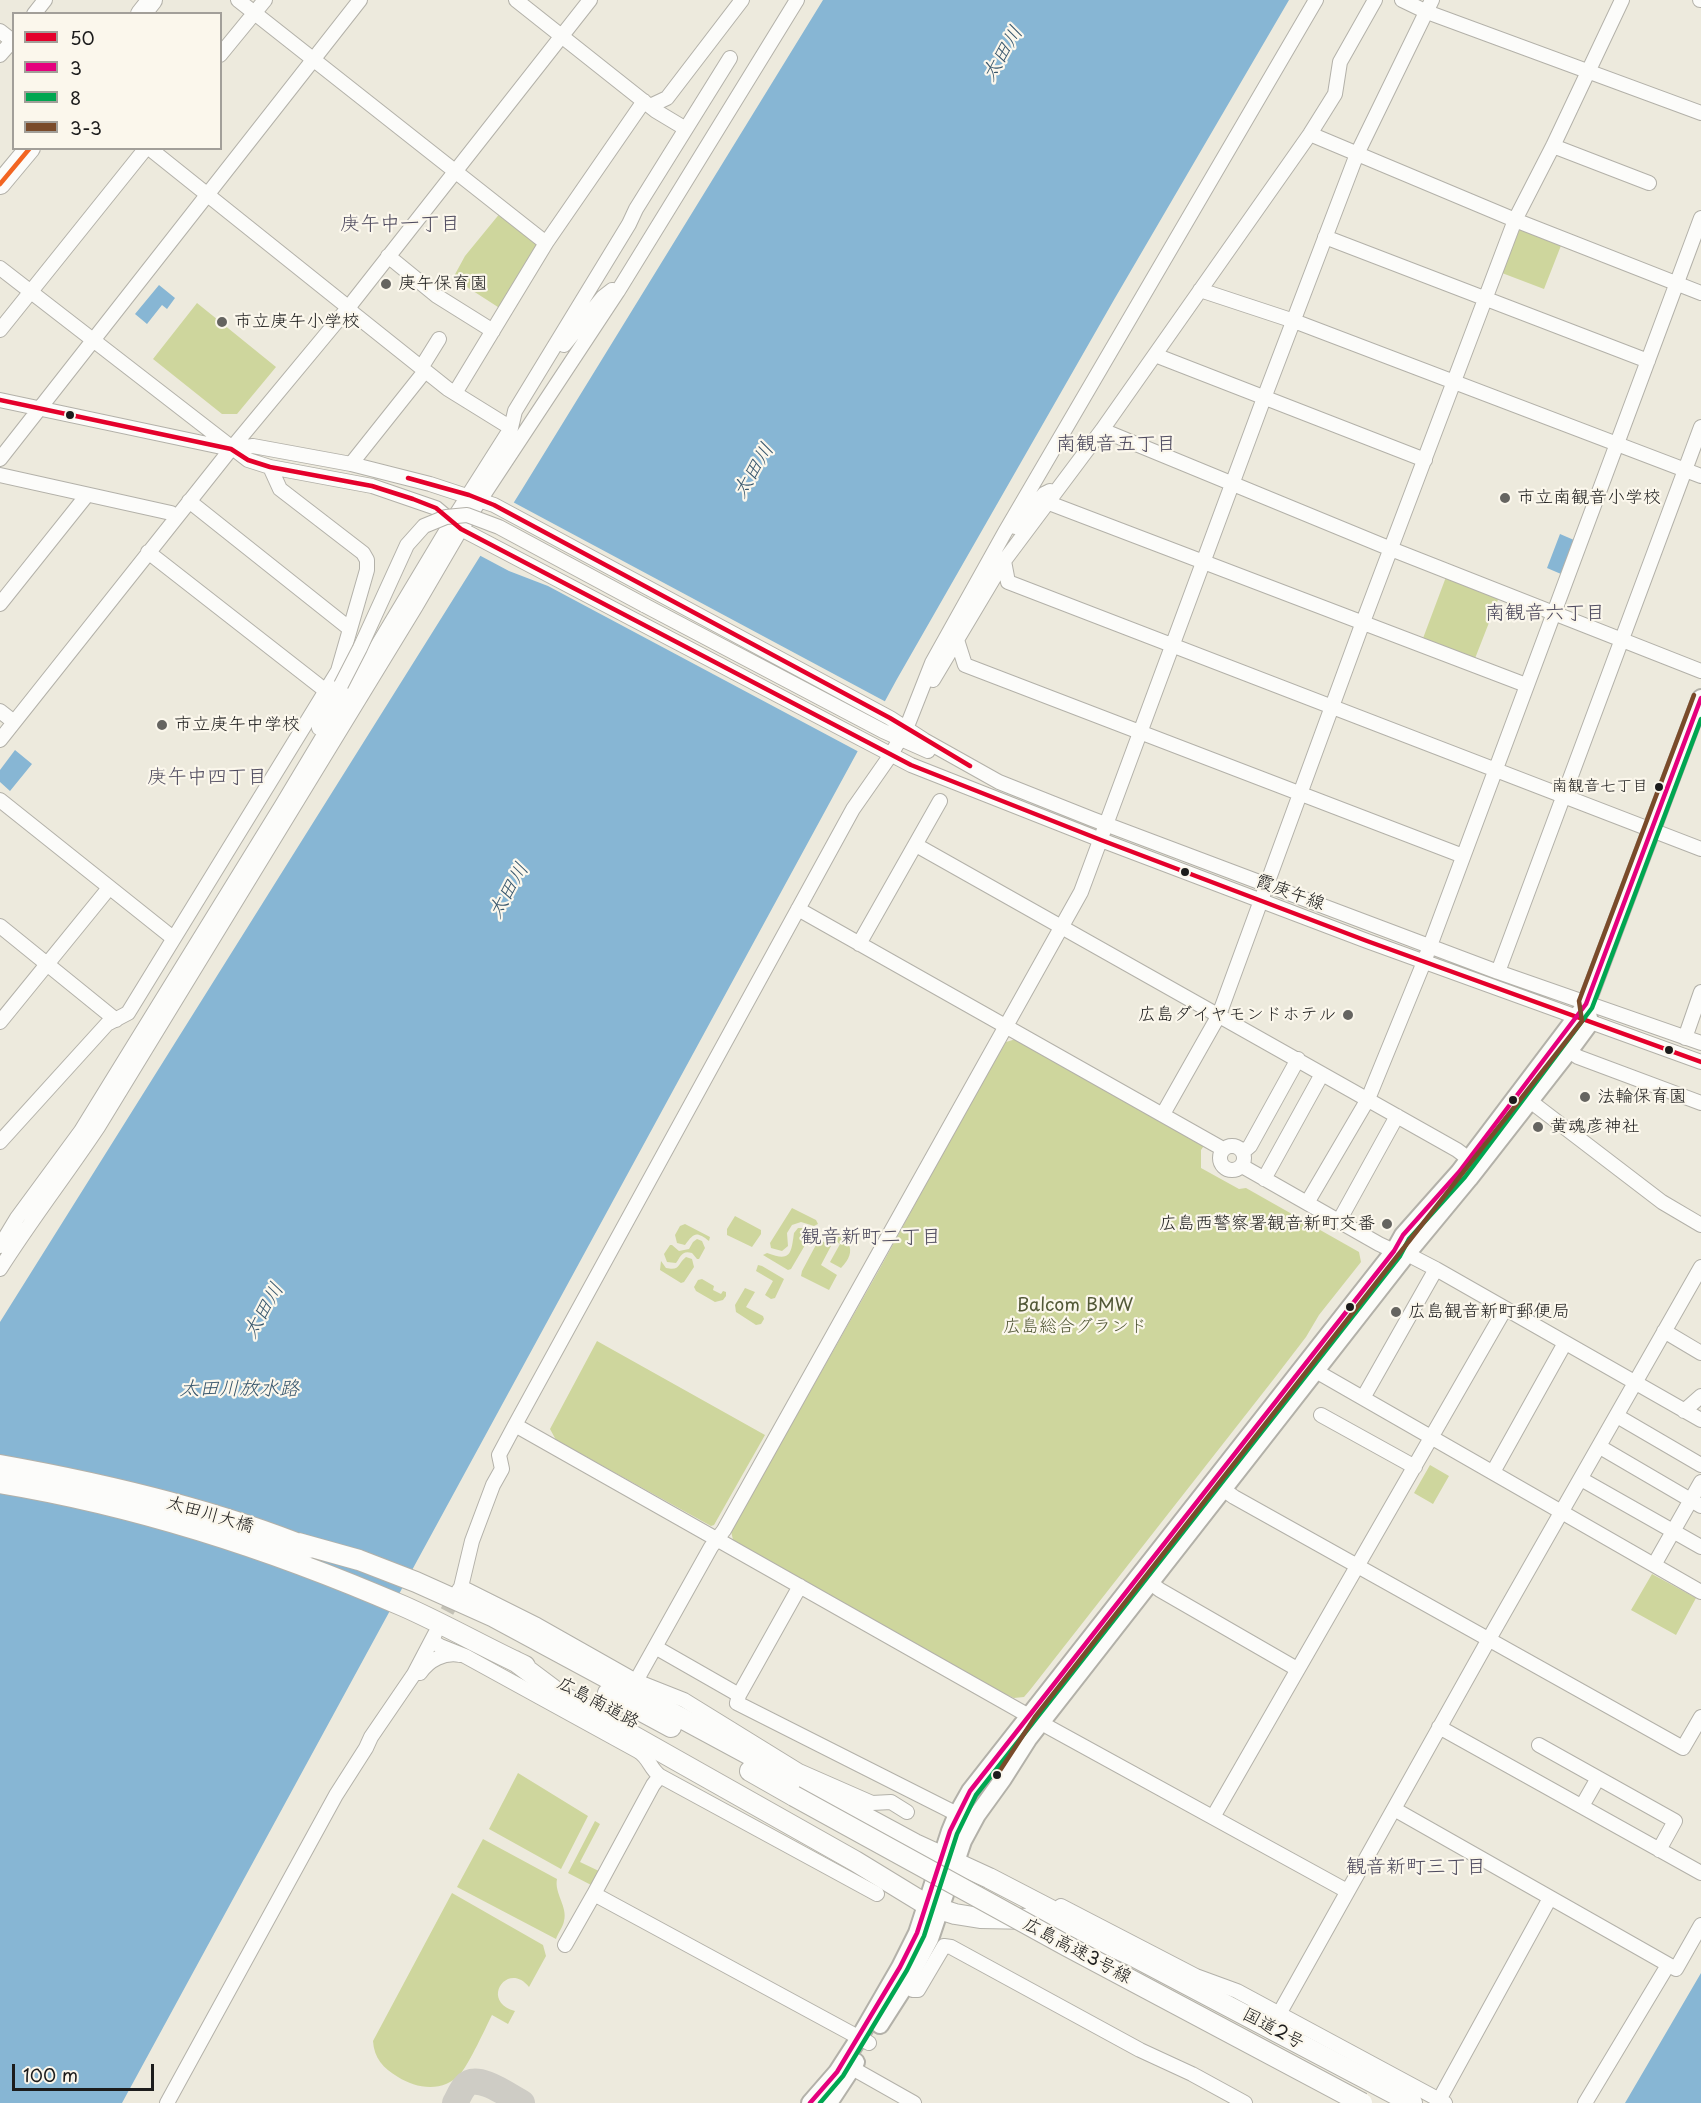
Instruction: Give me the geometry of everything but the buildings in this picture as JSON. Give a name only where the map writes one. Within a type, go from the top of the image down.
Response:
[{"type":"highway","points":[[143,12],[152,0]]},
{"type":"highway","points":[[0,184],[28,150]]},
{"type":"highway","name":"太田川大橋","points":[[0,1465],[114,1488],[205,1513],[298,1543]]},
{"type":"highway","name":"太田川大橋","points":[[0,1483],[82,1499],[185,1526],[293,1562],[410,1593]]},
{"type":"highway","name":"広島南道路","points":[[298,1543],[359,1560],[515,1661],[792,1802]]},
{"type":"highway","name":"広島南道路","points":[[410,1593],[525,1647],[792,1802]]},
{"type":"highway","name":"国道2号","points":[[410,1593],[530,1636],[723,1733],[950,1861],[1119,1945],[1133,1956]]},
{"type":"highway","points":[[515,1661],[559,1694],[850,1865],[934,1907]]},
{"type":"highway","name":"広島高速3号線","points":[[792,1802],[1100,1978],[1240,2051],[1348,2103]]},
{"type":"highway","name":"広島高速3号線","points":[[792,1802],[1362,2103]]},
{"type":"highway","name":"国道2号","points":[[934,1907],[980,1918],[1034,1919],[1073,1929],[1133,1956],[1412,2103]]},
{"type":"main road","points":[[810,2103],[864,2040],[905,1986],[930,1939],[934,1907],[950,1861],[957,1814],[970,1791],[1036,1719],[1400,1253],[1469,1179],[1569,1051],[1701,698]]},
{"type":"main road","points":[[1400,1253],[1403,1235],[1469,1159],[1584,1015]]},
{"type":"main road","points":[[950,1861],[1036,1719]]},
{"type":"main road","points":[[829,2103],[852,2068],[900,1967],[934,1907]]},
{"type":"street","points":[[36,12],[45,0]]},
{"type":"street","points":[[238,0],[546,243]]},
{"type":"street","points":[[222,53],[265,0]]},
{"type":"street","points":[[0,459],[360,0]]},
{"type":"street","points":[[516,0],[647,104],[686,129]]},
{"type":"street","points":[[0,740],[176,517],[348,308],[590,0]]},
{"type":"street","points":[[455,393],[546,243],[647,104],[667,98],[742,0]]},
{"type":"street","points":[[0,1246],[17,1218],[81,1131],[456,525],[618,291],[797,0]]},
{"type":"street","points":[[907,1812],[891,1802],[872,1803],[799,1771],[723,1733],[676,1696],[636,1681],[537,1624],[459,1590],[472,1541],[493,1485],[502,1468],[499,1455],[515,1425],[853,809],[903,734],[932,663],[1005,532],[1316,0]]},
{"type":"street","points":[[920,696],[933,679],[1004,561],[1102,430],[1310,134],[1335,94],[1340,62],[1375,0]]},
{"type":"street","points":[[1402,0],[1430,6],[1588,72],[1701,113]]},
{"type":"street","points":[[1163,1114],[1219,1015],[1390,549],[1515,220],[1553,146],[1622,0]]},
{"type":"street","points":[[636,1681],[724,1530],[1008,1027],[1081,892],[1357,154],[1430,6]]},
{"type":"street","points":[[0,31],[12,40]]},
{"type":"street","points":[[0,55],[12,42]]},
{"type":"street","points":[[475,497],[511,428],[515,411],[730,58]]},
{"type":"street","points":[[1310,134],[1515,220],[1701,293]]},
{"type":"street","points":[[1553,146],[1649,183]]},
{"type":"street","points":[[0,330],[145,150]]},
{"type":"street","points":[[150,150],[423,369],[455,393],[511,428]]},
{"type":"street","points":[[1306,1203],[1368,1099],[1424,962],[1701,218]]},
{"type":"street","points":[[1325,237],[1648,361]]},
{"type":"street","points":[[387,256],[436,296],[494,331]]},
{"type":"street","points":[[0,268],[248,460],[270,468],[372,486],[436,508],[456,525],[890,756],[1261,901],[1424,962],[1584,1015],[1701,1062]]},
{"type":"street","points":[[552,349],[555,351],[561,348],[603,297],[612,290],[618,291]]},
{"type":"street","points":[[1200,290],[1294,321],[1701,476]]},
{"type":"street","points":[[351,464],[423,369],[439,339]]},
{"type":"street","points":[[1155,355],[1425,460]]},
{"type":"street","points":[[0,399],[231,449],[253,446],[351,464],[475,497],[494,505],[887,725]]},
{"type":"street","points":[[1498,972],[1701,428]]},
{"type":"street","points":[[1102,430],[1390,549],[1701,671]]},
{"type":"street","points":[[1,1139],[107,1024],[128,1013],[338,671],[368,560],[363,553],[280,489],[270,468]]},
{"type":"street","points":[[0,475],[171,513],[176,517]]},
{"type":"street","points":[[1005,532],[1017,526],[1044,494],[1061,485]]},
{"type":"street","points":[[0,604],[87,495]]},
{"type":"street","points":[[189,501],[350,628]]},
{"type":"street","points":[[1049,503],[1526,685]]},
{"type":"street","points":[[282,805],[296,768],[360,648],[406,545],[435,520],[446,517],[467,515],[499,527],[887,725]]},
{"type":"street","points":[[0,1269],[37,1211],[64,1177],[98,1127],[456,525]]},
{"type":"street","points":[[148,552],[326,691]]},
{"type":"street","points":[[1004,561],[1008,582],[1701,849]]},
{"type":"street","points":[[957,640],[965,665],[1463,856]]},
{"type":"street","points":[[0,711],[14,722]]},
{"type":"street","name":"霞庚午線","points":[[887,725],[999,782],[1106,825],[1498,972],[1584,1015],[1701,1043]]},
{"type":"street","points":[[0,800],[173,938]]},
{"type":"street","points":[[859,944],[940,801]]},
{"type":"street","points":[[916,845],[1298,1059],[1469,1159]]},
{"type":"street","points":[[0,1022],[109,888]]},
{"type":"street","points":[[798,909],[1223,1149],[1233,1146],[1242,1159],[1264,1179],[1400,1253],[1436,1269],[1701,1420]]},
{"type":"street","points":[[0,926],[116,1020]]},
{"type":"street","points":[[1685,1038],[1701,992]]},
{"type":"street","points":[[1569,1051],[1578,1057],[1701,1103]]},
{"type":"street","points":[[1223,1149],[1220,1158],[1224,1167],[1233,1170],[1250,1146],[1298,1059]]},
{"type":"street","points":[[1264,1179],[1322,1074]]},
{"type":"street","points":[[1530,1101],[1662,1202],[1701,1225]]},
{"type":"street","points":[[1339,1221],[1397,1116]]},
{"type":"street","points":[[1279,2014],[1664,1331],[1696,1286],[1701,1267]]},
{"type":"street","points":[[1363,1398],[1436,1269]]},
{"type":"street","points":[[1212,1817],[1505,1309]]},
{"type":"street","points":[[1664,1331],[1701,1353]]},
{"type":"street","points":[[1492,1472],[1565,1343]]},
{"type":"street","points":[[1311,1369],[1701,1592]]},
{"type":"street","points":[[1684,1411],[1701,1396]]},
{"type":"street","points":[[1321,1415],[1415,1467]]},
{"type":"street","points":[[1617,1416],[1701,1464]]},
{"type":"street","points":[[515,1425],[1036,1719],[1347,1891]]},
{"type":"street","points":[[1600,1447],[1696,1503]]},
{"type":"street","points":[[1581,1479],[1701,1547]]},
{"type":"street","points":[[1654,1565],[1673,1531],[1696,1503],[1701,1482]]},
{"type":"street","points":[[1219,1486],[1357,1566],[1683,1748],[1701,1717]]},
{"type":"street","points":[[1146,1579],[1297,1669]]},
{"type":"street","points":[[800,1586],[737,1702],[957,1814]]},
{"type":"street","points":[[167,2103],[336,1795],[371,1737],[403,1691],[433,1637],[440,1646],[465,1656],[644,1754],[652,1769],[660,1776],[850,1865],[877,1893]]},
{"type":"street","points":[[655,1647],[739,1695]]},
{"type":"street","points":[[366,1748],[402,1704],[424,1667],[445,1655],[465,1656]]},
{"type":"street","points":[[1439,1727],[1701,1873]]},
{"type":"street","points":[[1539,1745],[1675,1821],[1659,1850]]},
{"type":"street","points":[[565,1945],[660,1776]]},
{"type":"street","points":[[1582,1806],[1598,1778]]},
{"type":"street","points":[[1394,1809],[1676,1969],[1701,1925]]},
{"type":"street","points":[[1019,1894],[1026,1890],[1034,1892],[1196,1976],[1237,1991],[1442,2102],[1550,1898]]},
{"type":"street","points":[[594,1894],[864,2040]]},
{"type":"street","points":[[905,1986],[918,1990],[944,1946],[951,1947],[1140,2050],[1192,2074],[1245,2103]]},
{"type":"street","points":[[1585,2103],[1668,1965]]},
{"type":"street","points":[[852,2068],[914,2103]]},
{"type":"green space","points":[[501,212],[539,246],[501,309],[453,278],[465,256]]},
{"type":"green space","points":[[1520,228],[1562,243],[1544,289],[1502,273]]},
{"type":"green space","points":[[197,303],[276,367],[237,414],[222,414],[153,359]]},
{"type":"green space","points":[[1446,577],[1499,597],[1474,661],[1422,641]]},
{"type":"green space","name":"Balcom BMW 広島総合グランド","points":[[1016,1039],[1205,1144],[1201,1150],[1201,1168],[1239,1189],[1246,1188],[1359,1252],[1361,1262],[1319,1315],[1306,1337],[1273,1380],[1030,1690],[1024,1697],[1014,1698],[752,1552],[733,1540],[731,1531],[981,1084],[1006,1042]]},
{"type":"green space","points":[[792,1208],[816,1220],[818,1224],[814,1226],[801,1222],[792,1225],[787,1233],[788,1246],[782,1251],[771,1248],[770,1243]]},
{"type":"green space","points":[[735,1216],[761,1230],[761,1234],[752,1247],[727,1235],[727,1229]]},
{"type":"green space","points":[[685,1224],[710,1237],[709,1241],[696,1235],[685,1245],[677,1243],[675,1235],[680,1226]]},
{"type":"green space","points":[[798,1228],[805,1228],[810,1231],[811,1235],[791,1269],[788,1270],[763,1255],[767,1253],[781,1257],[788,1254],[794,1233]]},
{"type":"green space","points":[[831,1228],[849,1245],[849,1256],[841,1268],[830,1262],[840,1244],[825,1234],[825,1230]]},
{"type":"green space","points":[[697,1239],[702,1241],[705,1248],[699,1259],[692,1253],[686,1252],[676,1263],[667,1262],[664,1254],[670,1245],[679,1251],[689,1249]]},
{"type":"green space","points":[[818,1241],[831,1246],[821,1265],[837,1275],[829,1290],[801,1276]]},
{"type":"green space","points":[[686,1257],[692,1259],[694,1267],[684,1282],[681,1283],[660,1270],[661,1261],[666,1268],[674,1269]]},
{"type":"green space","points":[[758,1265],[784,1279],[775,1298],[771,1299],[765,1295],[773,1281],[756,1271]]},
{"type":"green space","points":[[702,1279],[714,1286],[713,1290],[721,1294],[723,1291],[726,1292],[723,1300],[715,1302],[696,1291],[694,1287],[698,1280]]},
{"type":"green space","points":[[745,1288],[755,1292],[746,1307],[763,1316],[761,1324],[756,1325],[736,1312],[735,1305]]},
{"type":"green space","points":[[597,1341],[765,1435],[714,1525],[711,1526],[556,1440],[550,1429]]},
{"type":"green space","points":[[1430,1465],[1449,1476],[1433,1504],[1414,1493]]},
{"type":"green space","points":[[1652,1574],[1696,1598],[1676,1635],[1631,1610]]},
{"type":"green space","points":[[518,1773],[588,1816],[561,1869],[489,1829]]},
{"type":"green space","points":[[595,1821],[600,1824],[580,1862],[601,1872],[593,1886],[568,1873]]},
{"type":"green space","points":[[483,1839],[557,1879],[557,1890],[565,1916],[556,1939],[457,1887]]},
{"type":"green space","points":[[452,1893],[543,1945],[546,1956],[529,1987],[521,1980],[513,1978],[501,1985],[498,1992],[499,1999],[504,2006],[515,2011],[508,2024],[492,2015],[461,2073],[447,2084],[422,2086],[405,2081],[384,2066],[375,2053],[373,2041]]},
{"type":"water","name":"太田川放水路","points":[[823,0],[1289,0],[897,679],[122,2103],[0,2103],[0,1322],[521,491]]},
{"type":"water","points":[[159,285],[175,298],[167,309],[162,305],[147,324],[135,314]]},
{"type":"water","points":[[1560,534],[1574,540],[1561,574],[1547,568]]},
{"type":"water","points":[[15,750],[32,764],[10,791],[0,782],[0,770]]},
{"type":"water","points":[[1701,1973],[1701,2103],[1625,2103]]},
{"type":"pier","points":[[511,501],[888,703],[861,753],[548,586],[509,571],[477,554]]},
{"type":"taxiway","points":[[455,2103],[470,2082],[485,2083],[522,2103]]},
{"type":"tunnel","points":[[437,1630],[457,1593]]},
{"type":"transit line","points":[[0,184],[28,150]]},
{"type":"transit line","name":"50","points":[[0,400],[231,449],[248,460],[270,467],[372,486],[413,499],[436,508],[461,529],[911,765],[1367,941],[1701,1062]]},
{"type":"transit line","name":"50","points":[[408,478],[469,495],[494,505],[890,718],[970,766]]},
{"type":"transit line","name":"3-3","points":[[997,1775],[1035,1717],[1582,1021],[1579,1001],[1694,695]]},
{"type":"transit line","name":"3","points":[[810,2103],[837,2072],[900,1967],[917,1933],[950,1831],[970,1791],[1394,1251],[1403,1235],[1459,1172],[1586,1004],[1701,698]]},
{"type":"transit line","name":"8","points":[[820,2103],[843,2076],[907,1970],[924,1936],[957,1834],[976,1795],[1400,1256],[1409,1239],[1465,1177],[1592,1008],[1701,719]]},
{"type":"place","name":"庚午保育園","points":[[386,284]]},
{"type":"place","name":"市立庚午小学校","points":[[222,322]]},
{"type":"place","name":"市立南観音小学校","points":[[1505,498]]},
{"type":"place","name":"市立庚午中学校","points":[[162,725]]},
{"type":"place","name":"南観音七丁目","points":[[1659,787]]},
{"type":"place","name":"広島ダイヤモンドホテル","points":[[1348,1015]]},
{"type":"place","name":"法輪保育園","points":[[1585,1097]]},
{"type":"place","name":"黄魂彦神社","points":[[1538,1127]]},
{"type":"place","name":"広島西警察署観音新町交番","points":[[1387,1224]]},
{"type":"place","name":"広島観音新町郵便局","points":[[1396,1312]]},
{"type":"district","name":"庚午中一丁目","points":[[400,224]]},
{"type":"district","name":"南観音五丁目","points":[[1116,444]]},
{"type":"district","name":"南観音六丁目","points":[[1545,613]]},
{"type":"district","name":"庚午中四丁目","points":[[207,777]]},
{"type":"district","name":"観音新町二丁目","points":[[871,1237]]},
{"type":"district","name":"観音新町三丁目","points":[[1416,1867]]},
{"type":"water label","name":"太田川","points":[[1003,54]]},
{"type":"water label","name":"太田川","points":[[754,471]]},
{"type":"water label","name":"太田川","points":[[509,891]]},
{"type":"water label","name":"太田川","points":[[264,1311]]}]
